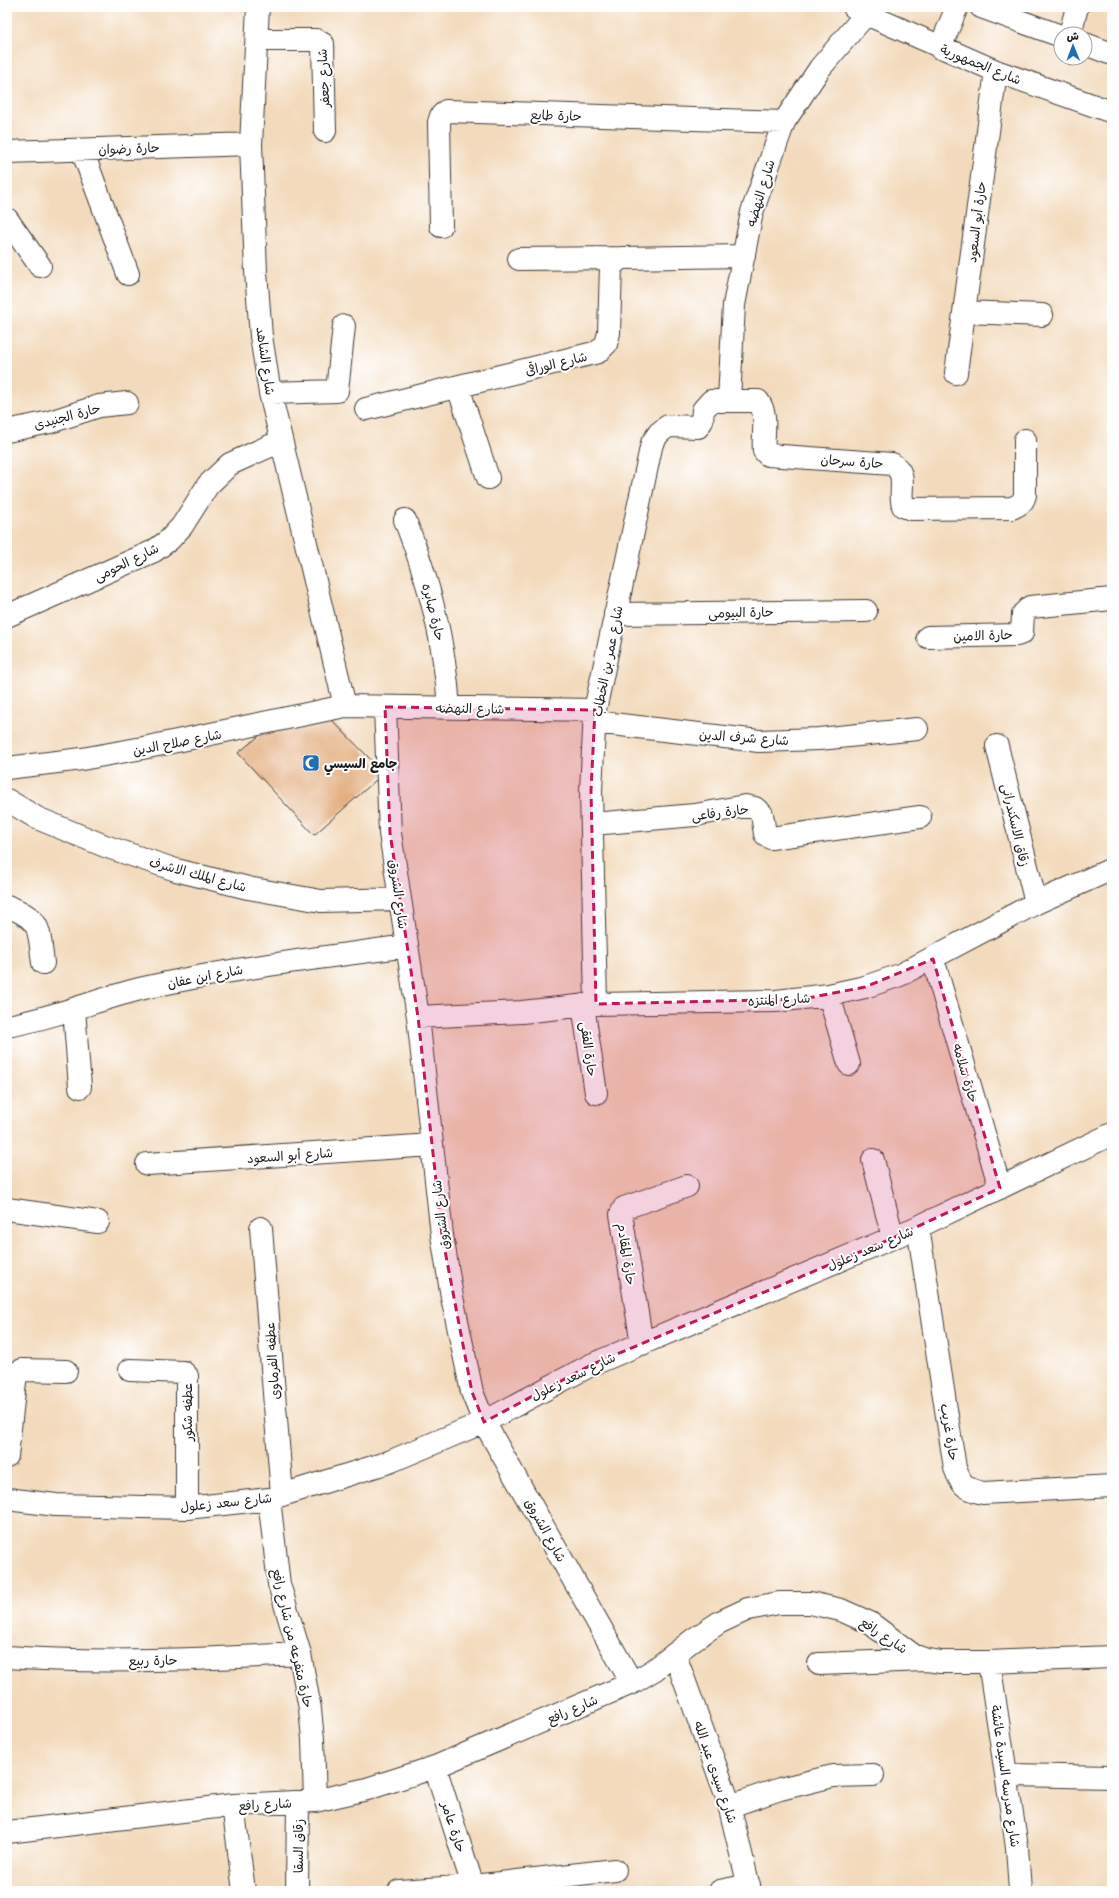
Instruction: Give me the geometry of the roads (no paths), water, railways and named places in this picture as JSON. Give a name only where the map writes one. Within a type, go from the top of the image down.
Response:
[{"type":"street","name":"شارع الشاهد","points":[[258,7],[251,144],[256,272],[261,336],[270,393],[345,706]]},
{"type":"street","points":[[940,48],[957,7]]},
{"type":"street","points":[[981,7],[1053,33]]},
{"type":"street","points":[[1072,26],[1078,7]]},
{"type":"street","name":"شارع الجمهورية","points":[[860,11],[940,48],[996,71],[1112,112]]},
{"type":"street","name":"شارع النهضه","points":[[729,400],[734,305],[752,212],[784,122],[860,11]]},
{"type":"street","name":"شارع جعفر","points":[[256,40],[316,40],[323,44],[325,131]]},
{"type":"street","points":[[1093,47],[1112,54]]},
{"type":"street","name":"حارة أبو السعود","points":[[956,373],[996,71]]},
{"type":"street","name":"حارة طايع","points":[[441,226],[439,122],[441,116],[446,111],[784,122]]},
{"type":"street","name":"حارة رضوان","points":[[7,152],[251,144]]},
{"type":"street","points":[[82,150],[128,274]]},
{"type":"street","points":[[7,220],[40,266]]},
{"type":"street","points":[[519,259],[744,256]]},
{"type":"street","name":"شارع الوراقى","points":[[366,409],[598,352],[606,344],[609,333],[611,266],[621,258]]},
{"type":"street","points":[[964,312],[1042,315]]},
{"type":"street","points":[[270,393],[337,391],[344,326]]},
{"type":"street","points":[[458,387],[488,478]]},
{"type":"street","name":"حارة سرحان","points":[[695,428],[701,424],[703,410],[706,405],[712,401],[729,400],[758,402],[763,408],[764,412],[764,450],[768,455],[892,464],[897,467],[902,476],[902,502],[906,508],[1012,508],[1018,506],[1023,501],[1025,495],[1025,440]]},
{"type":"street","name":"حارة الجنيدى","points":[[7,431],[50,422],[99,406],[127,403]]},
{"type":"street","name":"شارع عمر بن الخطاب","points":[[589,1005],[592,791],[595,716],[615,614],[652,443],[659,433],[668,426],[695,428]]},
{"type":"street","name":"شارع الحومى","points":[[7,616],[154,551],[169,540],[182,526],[208,485],[230,464],[281,441]]},
{"type":"street","name":"حارة صابره","points":[[405,520],[422,565],[436,611],[442,642],[449,707]]},
{"type":"street","name":"حارة الامين","points":[[928,637],[1017,635],[1022,633],[1023,614],[1030,607],[1112,600]]},
{"type":"street","name":"حارة البيومى","points":[[615,614],[866,611]]},
{"type":"street","name":"شارع النهضه","points":[[345,706],[449,707],[595,716]]},
{"type":"street","name":"شارع صلاح الدين","points":[[7,768],[82,759],[148,748],[345,706]]},
{"type":"street","name":"شارع الشروق","points":[[385,707],[390,833],[418,1017],[442,1235],[452,1298],[472,1392],[484,1422],[632,1683]]},
{"type":"street","name":"شارع شرف الدين","points":[[595,716],[759,741],[812,739],[918,729]]},
{"type":"street","name":"زقاق الاسكندرانى","points":[[997,746],[1036,903]]},
{"type":"street","name":"شارع الملك الاشرف","points":[[7,800],[50,824],[105,846],[176,870],[248,888],[321,901],[400,900]]},
{"type":"street","name":"حارة رفاعى","points":[[592,824],[673,817],[745,806],[755,808],[762,814],[765,834],[772,838],[920,817]]},
{"type":"street","name":"شارع المنتزه","points":[[418,1017],[522,1012],[589,1005],[776,1001],[829,995],[900,975],[1036,903],[1112,870]]},
{"type":"street","points":[[7,906],[26,913],[34,921],[39,932],[43,963]]},
{"type":"street","name":"شارع ابن عفان","points":[[7,1026],[74,1009],[143,988],[224,972],[407,946]]},
{"type":"street","name":"حارة سلامه","points":[[932,959],[1000,1188]]},
{"type":"street","points":[[829,995],[849,1064]]},
{"type":"street","name":"حارة الفقى","points":[[589,1005],[596,1093]]},
{"type":"street","points":[[74,1009],[80,1087]]},
{"type":"street","name":"شارع سعد زعلول","points":[[7,1499],[56,1505],[187,1508],[275,1497],[389,1462],[484,1422],[591,1365],[918,1227],[1112,1134]]},
{"type":"street","name":"شارع أبو السعود","points":[[147,1164],[432,1145]]},
{"type":"street","points":[[873,1160],[893,1238]]},
{"type":"street","name":"حارة المقادم","points":[[642,1344],[622,1210],[687,1186]]},
{"type":"street","points":[[7,1209],[98,1222]]},
{"type":"street","name":"حارة غريب","points":[[918,1227],[955,1468],[959,1481],[970,1490],[983,1493],[1112,1486]]},
{"type":"street","name":"عطفه الفرماوى","points":[[261,1228],[275,1497]]},
{"type":"street","points":[[7,1456],[16,1373],[22,1370],[66,1371]]},
{"type":"street","name":"عطفه شكور","points":[[130,1370],[183,1372],[187,1376],[187,1508]]},
{"type":"street","name":"حارة متفرعه من شارع رافع","points":[[275,1497],[279,1584],[300,1654],[310,1709],[313,1739],[306,1801]]},
{"type":"street","name":"شارع رافع","points":[[7,1832],[233,1805],[306,1801],[367,1789],[435,1767],[632,1683],[675,1656],[694,1639],[720,1622],[748,1609],[779,1603],[810,1603],[841,1610],[870,1623],[912,1655],[926,1660],[942,1662],[990,1662],[1112,1658]]},
{"type":"street","name":"حارة ربيع","points":[[7,1657],[109,1661],[204,1659],[300,1654]]},
{"type":"street","name":"شارع سيدى عبد الله","points":[[675,1656],[730,1806],[750,1888]]},
{"type":"street","points":[[820,1664],[926,1660]]},
{"type":"street","name":"شارع مدرسه السيدة عائشة","points":[[990,1662],[1017,1847],[1020,1891]]},
{"type":"street","name":"حارة عامر","points":[[435,1767],[473,1886]]},
{"type":"street","points":[[730,1806],[780,1789],[834,1776],[873,1775]]},
{"type":"street","points":[[1006,1775],[1112,1777]]},
{"type":"street","name":"زقاق السقا","points":[[297,1891],[306,1801]]},
{"type":"street","points":[[233,1805],[244,1891]]},
{"type":"street","points":[[399,1891],[473,1886],[615,1870]]},
{"type":"street","points":[[720,1891],[750,1888]]},
{"type":"place","name":"جامع السيسي","points":[[311,763]]}]
